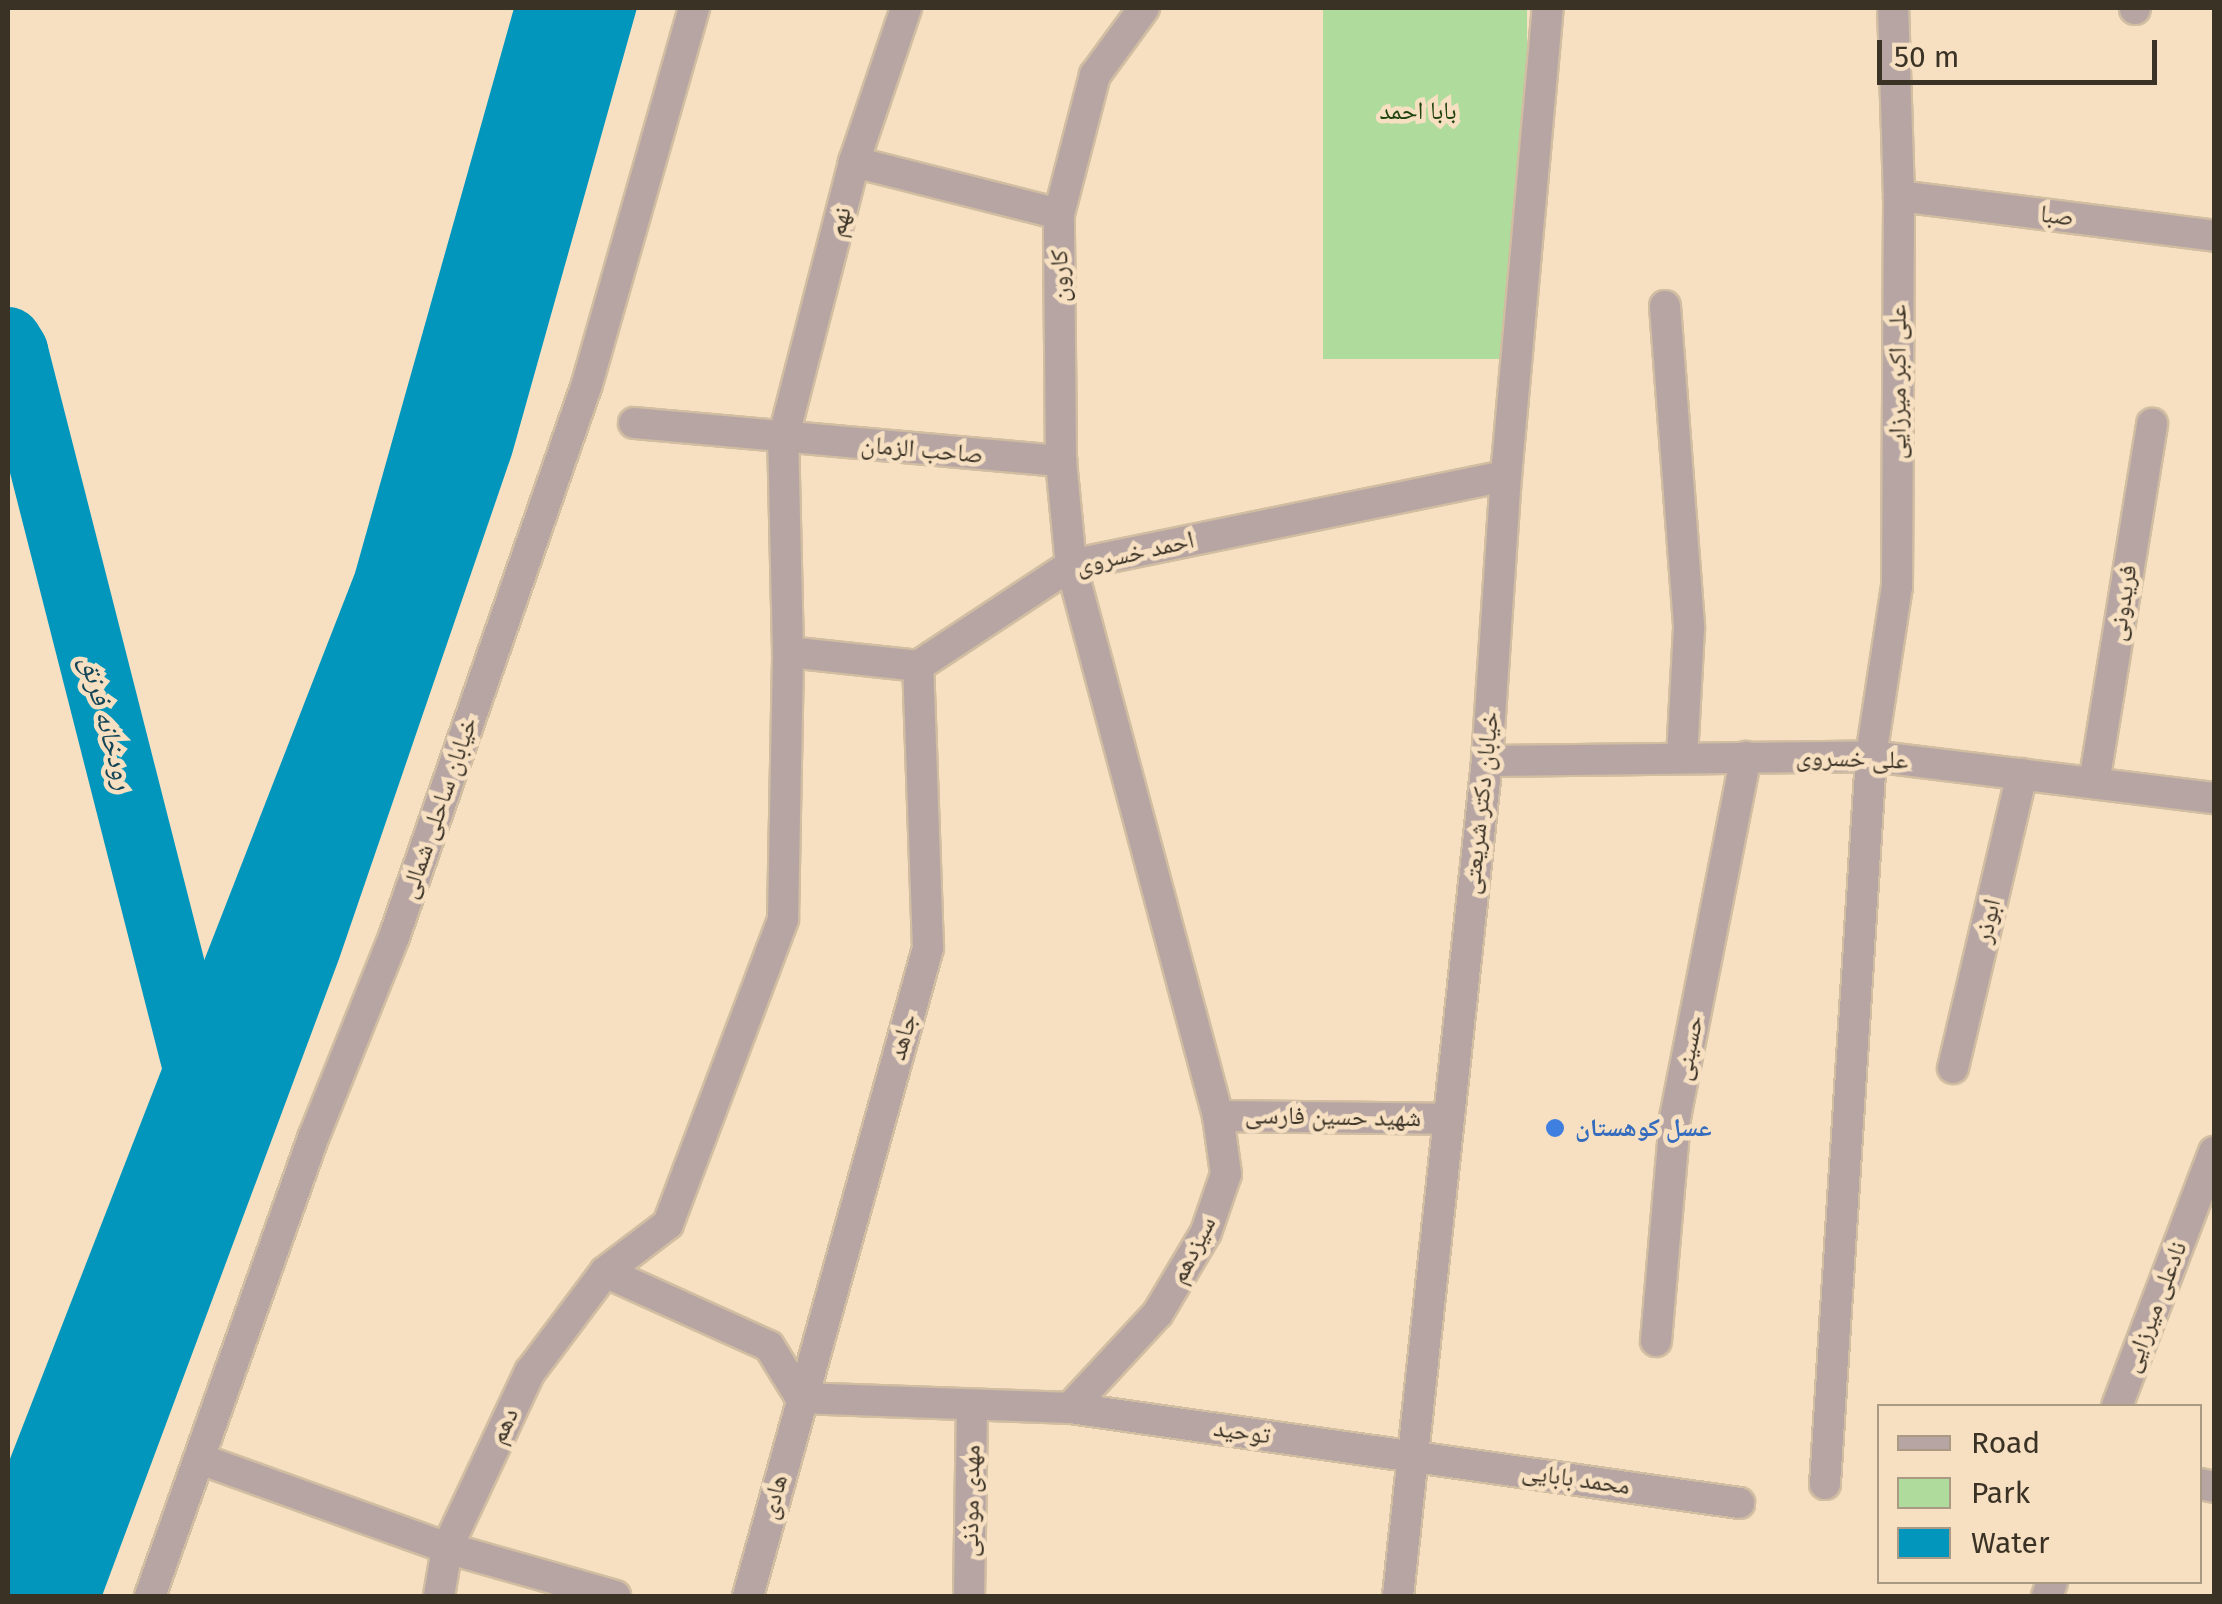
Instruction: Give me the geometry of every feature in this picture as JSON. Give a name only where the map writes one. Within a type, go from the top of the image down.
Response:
[{"type":"street","name":"خیابان ساحلی شمالی","points":[[150,1596],[314,1136],[394,936],[587,384],[694,8]]},
{"type":"street","name":"نهم","points":[[788,652],[783,439],[854,162],[906,8]]},
{"type":"street","name":"کارون","points":[[1071,565],[1061,461],[1059,214],[1096,75],[1144,8]]},
{"type":"street","name":"خیابان دکتر شریعتی","points":[[1398,1596],[1487,762],[1506,476],[1548,8]]},
{"type":"street","name":"علی اکبر میرزایی","points":[[1824,1484],[1870,756],[1897,587],[1899,196],[1893,8]]},
{"type":"street","points":[[854,162],[1059,214]]},
{"type":"street","name":"صبا","points":[[1899,196],[2214,236]]},
{"type":"street","points":[[1665,306],[1688,628],[1682,758]]},
{"type":"street","name":"صاحب الزمان","points":[[634,423],[1061,461]]},
{"type":"street","name":"فریدونی","points":[[2094,783],[2152,424]]},
{"type":"street","name":"احمد خسروی","points":[[918,666],[1071,565],[1506,476]]},
{"type":"street","name":"سیزدهم","points":[[1070,1408],[1158,1314],[1206,1232],[1226,1174],[1218,1116],[1071,565]]},
{"type":"street","points":[[788,652],[918,666]]},
{"type":"street","name":"دهم","points":[[439,1596],[446,1548],[530,1372],[604,1272],[668,1224],[783,919],[788,652]]},
{"type":"street","name":"جاهد","points":[[801,1398],[928,948],[918,666]]},
{"type":"street","name":"علی خسروی","points":[[1487,762],[1870,756],[2214,798]]},
{"type":"street","name":"حسینی","points":[[1656,1341],[1675,1118],[1746,758]]},
{"type":"street","name":"ابوذر","points":[[1954,1068],[2022,774]]},
{"type":"street","name":"شهید حسین فارسی","points":[[1218,1116],[1448,1118]]},
{"type":"street","name":"نادعلی میرزایی","points":[[2119,1404],[2214,1152]]},
{"type":"street","points":[[604,1272],[769,1346],[801,1398],[1070,1408]]},
{"type":"street","name":"هادی","points":[[748,1596],[801,1398]]},
{"type":"street","name":"مهدی موذنی","points":[[970,1596],[972,1406]]},
{"type":"street","name":"توحید","points":[[1070,1408],[1413,1455]]},
{"type":"street","name":"محمد بابایی","points":[[1413,1455],[1739,1503]]},
{"type":"street","points":[[200,1458],[446,1548],[615,1596]]},
{"type":"green space","name":"بابا احمد","points":[[1323,8],[1527,8],[1527,359],[1323,359]]},
{"type":"water","points":[[514,8],[637,8],[512,454],[339,959],[102,1596],[8,1596],[8,1464],[355,573]]},
{"type":"waterway","name":"رودخانه فرنق","points":[[8,341],[14,351],[205,1100]]},
{"type":"place","name":"عسل کوهستان","points":[[1555,1128]]}]
